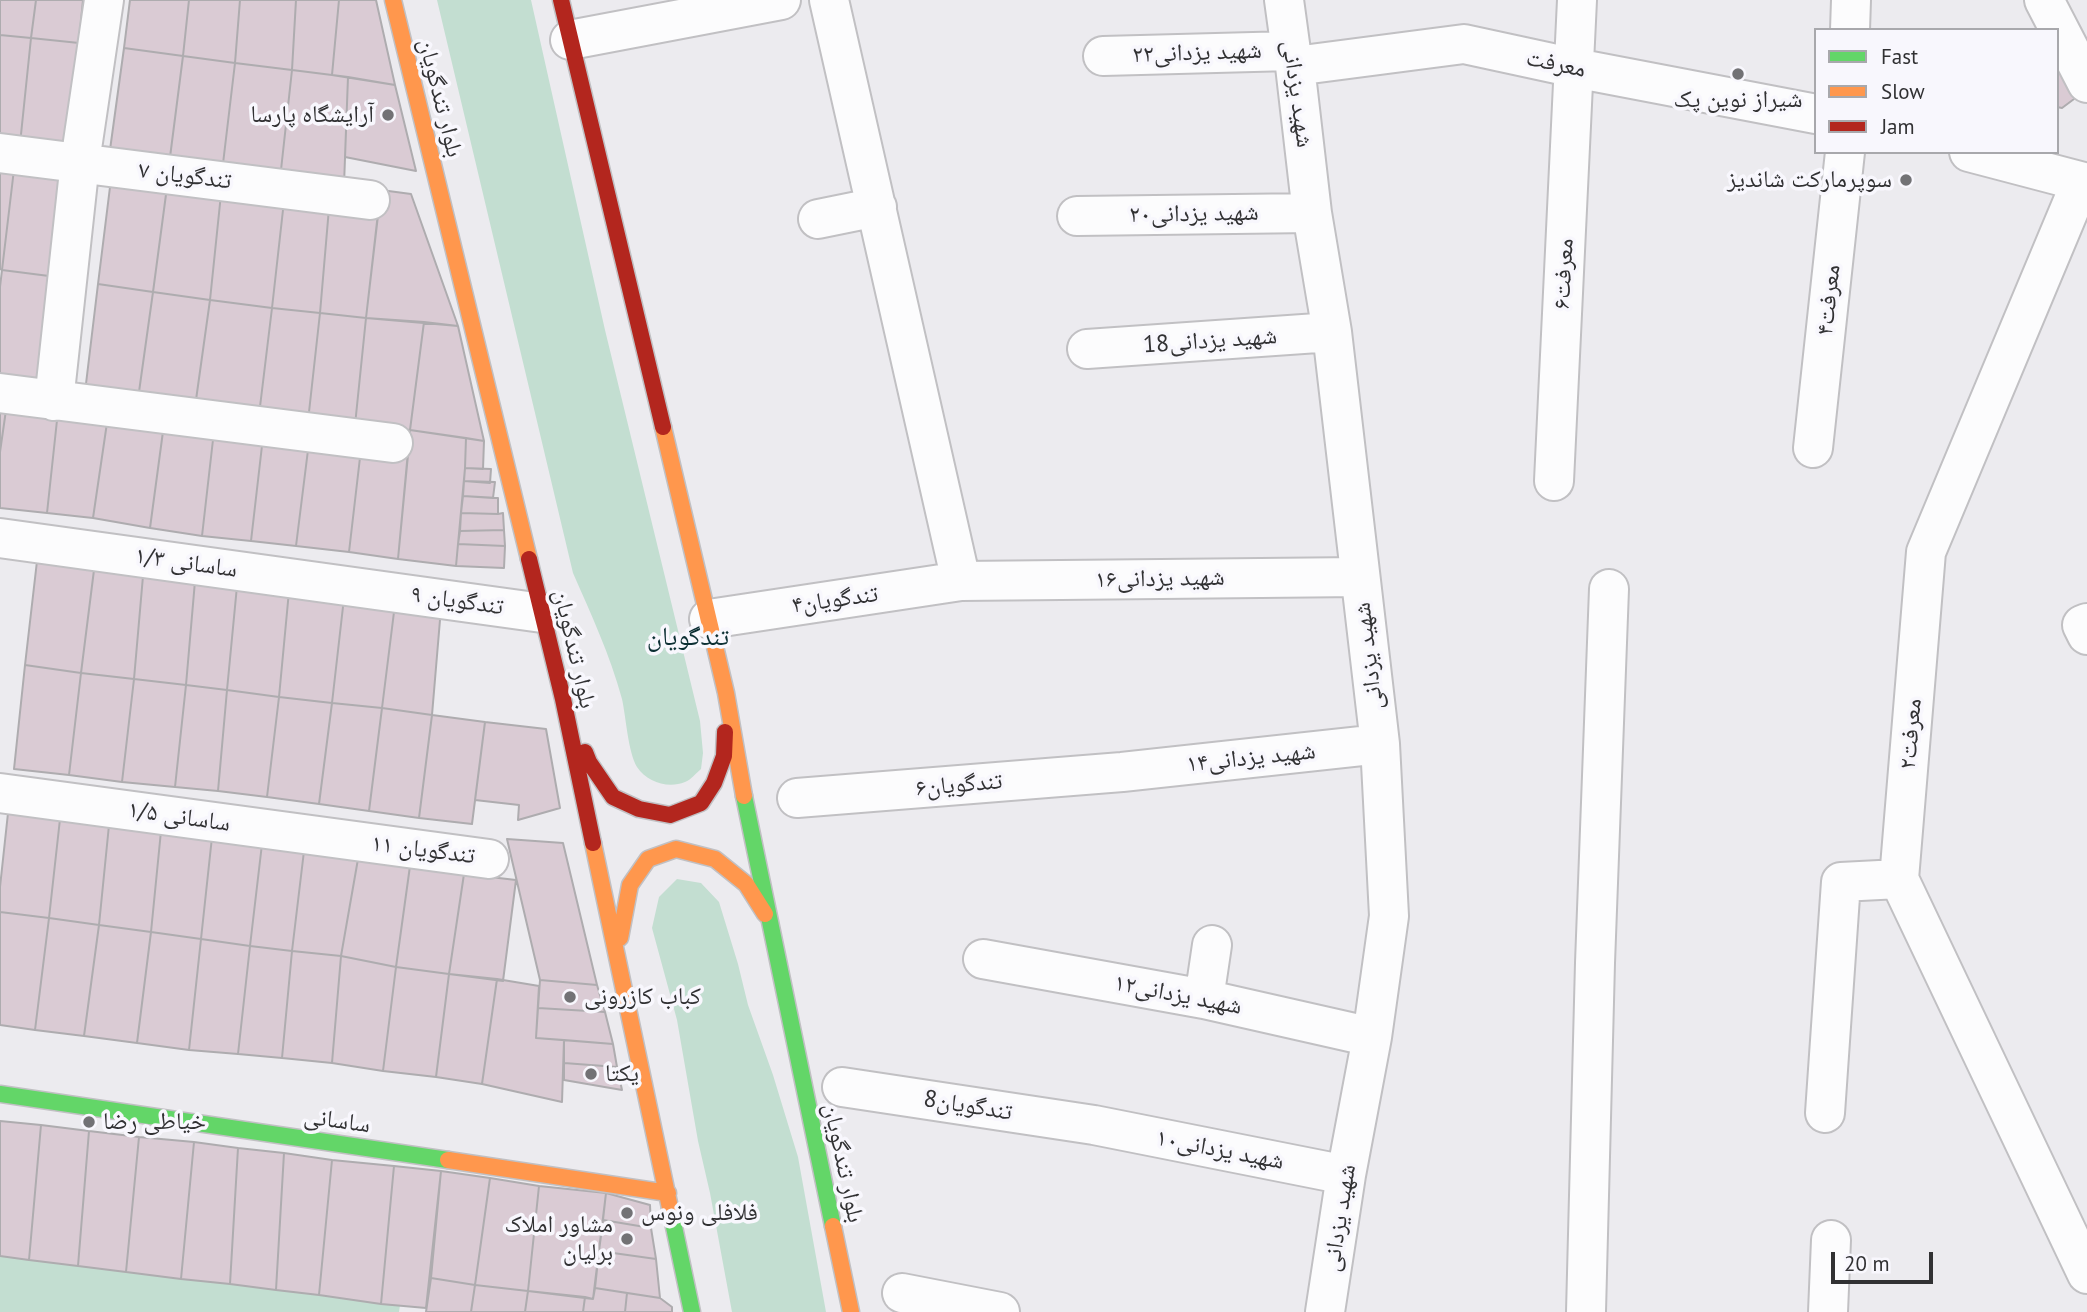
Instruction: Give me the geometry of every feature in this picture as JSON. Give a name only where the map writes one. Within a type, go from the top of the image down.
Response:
[{"type":"street","points":[[54,401],[80,162],[104,0]]},
{"type":"street","name":"بلوار تندگویان","points":[[393,0],[563,699],[692,1312]]},
{"type":"street","name":"بلوار تندگویان","points":[[561,0],[726,693],[746,809],[851,1312]]},
{"type":"street","points":[[570,40],[781,0]]},
{"type":"street","points":[[830,0],[961,581]]},
{"type":"street","name":"شهید یزدانی","points":[[1284,0],[1312,213],[1332,332],[1380,744],[1390,916],[1325,1312]]},
{"type":"street","name":"معرفت۶","points":[[1554,481],[1577,0]]},
{"type":"street","points":[[1850,28],[1851,0]]},
{"type":"street","points":[[2044,0],[2059,28]]},
{"type":"street","points":[[2059,29],[2087,83]]},
{"type":"street","name":"معرفت","points":[[1293,58],[1464,44],[1814,114]]},
{"type":"street","name":"شهید یزدانی۲۲","points":[[1103,56],[1293,58]]},
{"type":"street","name":"۷ تندگویان","points":[[0,153],[370,200]]},
{"type":"street","name":"معرفت۴","points":[[1813,448],[1845,154]]},
{"type":"street","points":[[1976,154],[2084,183]]},
{"type":"street","name":"معرفت۲","points":[[1899,879],[1926,552],[2084,183]]},
{"type":"street","points":[[818,219],[877,207]]},
{"type":"street","name":"شهید یزدانی۲۰","points":[[1077,216],[1312,213]]},
{"type":"street","name":"شهید یزدانی18","points":[[1087,349],[1332,332]]},
{"type":"street","points":[[0,393],[393,443]]},
{"type":"street","name":"۱/۳ ساسانی","points":[[0,537],[372,589]]},
{"type":"street","name":"شهید یزدانی۱۶","points":[[961,581],[1360,577]]},
{"type":"street","name":"تندگویان۴","points":[[709,619],[961,581]]},
{"type":"street","name":"۹ تندگویان","points":[[372,589],[542,613]]},
{"type":"street","points":[[1586,1312],[1595,963],[1609,589]]},
{"type":"street","points":[[2087,623],[2082,625],[2087,635]]},
{"type":"street","points":[[563,699],[589,762],[613,797],[639,809],[670,815],[701,803],[714,783],[724,756],[726,693]]},
{"type":"street","name":"شهید یزدانی۱۴","points":[[1122,772],[1380,744]]},
{"type":"street","name":"۶تندگویان","points":[[797,798],[1122,772]]},
{"type":"street","name":"۱/۵ ساسانی","points":[[0,793],[358,842]]},
{"type":"street","name":"۱۱ تندگویان","points":[[358,842],[489,859]]},
{"type":"street","points":[[617,953],[630,886],[648,859],[676,849],[715,859],[736,875],[746,884],[771,925]]},
{"type":"street","points":[[1825,1113],[1841,882],[1899,879],[2087,1274]]},
{"type":"street","points":[[1204,999],[1212,945]]},
{"type":"street","name":"شهید یزدانی۱۲","points":[[983,959],[1204,999],[1372,1037]]},
{"type":"street","name":"8تندگویان","points":[[842,1087],[1094,1125]]},
{"type":"street","name":"ساسانی","points":[[0,1094],[668,1193]]},
{"type":"street","name":"شهید یزدانی۱۰","points":[[1094,1125],[1346,1175]]},
{"type":"street","points":[[1828,1312],[1831,1240]]},
{"type":"street","points":[[902,1293],[1000,1312]]},
{"type":"green space","points":[[437,0],[531,0],[605,330],[700,721],[703,753],[701,769],[685,782],[672,785],[658,783],[646,777],[637,767],[631,753],[617,683],[573,573]]},
{"type":"green space","points":[[677,879],[701,883],[719,902],[748,1005],[798,1157],[826,1312],[732,1312],[677,1020],[652,928],[659,897]]},
{"type":"green space","points":[[0,1256],[400,1305],[399,1312],[0,1312]]},
{"type":"building","points":[[0,0],[36,0],[31,38],[0,35]]},
{"type":"building","points":[[36,0],[83,0],[79,43],[31,38]]},
{"type":"building","points":[[130,0],[189,0],[183,56],[124,48]]},
{"type":"building","points":[[189,0],[240,0],[235,63],[183,56]]},
{"type":"building","points":[[240,0],[296,0],[292,70],[235,63]]},
{"type":"building","points":[[296,0],[339,0],[332,75],[292,70]]},
{"type":"building","points":[[339,0],[376,0],[395,85],[332,75]]},
{"type":"building","points":[[0,35],[31,38],[20,144],[0,142]]},
{"type":"building","points":[[31,38],[79,43],[67,150],[20,144]]},
{"type":"building","points":[[124,48],[183,56],[169,165],[109,157]]},
{"type":"building","points":[[183,56],[235,63],[222,172],[169,165]]},
{"type":"building","points":[[2059,60],[2075,88],[2074,99],[2059,107]]},
{"type":"building","points":[[235,63],[292,70],[280,179],[222,172]]},
{"type":"building","points":[[292,70],[348,77],[344,185],[280,179]]},
{"type":"building","points":[[348,77],[395,85],[416,171],[345,157]]},
{"type":"building","points":[[0,159],[15,161],[2,270],[0,269]]},
{"type":"building","points":[[15,161],[62,167],[49,276],[2,270]]},
{"type":"building","points":[[111,179],[167,187],[153,292],[98,284]]},
{"type":"building","points":[[167,187],[221,194],[210,300],[153,292]]},
{"type":"building","points":[[381,190],[411,194],[458,326],[366,318]]},
{"type":"building","points":[[221,194],[284,201],[272,308],[210,300]]},
{"type":"building","points":[[284,201],[329,208],[320,313],[272,308]]},
{"type":"building","points":[[329,208],[378,213],[366,318],[320,313]]},
{"type":"building","points":[[2,270],[49,276],[37,381],[0,375]]},
{"type":"building","points":[[98,284],[153,292],[138,399],[85,392]]},
{"type":"building","points":[[153,292],[210,300],[195,407],[138,399]]},
{"type":"building","points":[[210,300],[272,308],[259,415],[195,407]]},
{"type":"building","points":[[272,308],[320,313],[308,421],[259,415]]},
{"type":"building","points":[[320,313],[366,318],[355,425],[308,421]]},
{"type":"building","points":[[366,318],[424,322],[410,430],[355,425]]},
{"type":"building","points":[[424,322],[458,326],[484,441],[410,430]]},
{"type":"building","points":[[0,402],[7,403],[0,452]]},
{"type":"building","points":[[7,403],[58,411],[47,513],[0,508],[0,452]]},
{"type":"building","points":[[58,411],[108,416],[93,518],[47,513]]},
{"type":"building","points":[[108,416],[164,424],[150,528],[93,518]]},
{"type":"building","points":[[164,424],[214,431],[202,536],[150,528]]},
{"type":"building","points":[[410,430],[466,438],[456,566],[398,559]]},
{"type":"building","points":[[214,431],[263,437],[251,541],[202,536]]},
{"type":"building","points":[[263,437],[309,442],[296,546],[251,541]]},
{"type":"building","points":[[466,438],[484,441],[483,469],[465,468]]},
{"type":"building","points":[[309,442],[361,449],[349,552],[296,546]]},
{"type":"building","points":[[361,449],[408,455],[398,559],[349,552]]},
{"type":"building","points":[[465,468],[491,469],[490,483],[464,481]]},
{"type":"building","points":[[464,481],[495,482],[493,498],[463,496]]},
{"type":"building","points":[[463,496],[498,498],[498,514],[461,513]]},
{"type":"building","points":[[461,513],[503,513],[504,530],[460,531]]},
{"type":"building","points":[[504,530],[505,546],[458,544],[460,531]]},
{"type":"building","points":[[458,544],[505,546],[504,568],[456,566]]},
{"type":"building","points":[[37,561],[94,570],[81,673],[25,665]]},
{"type":"building","points":[[94,570],[143,576],[134,679],[81,673]]},
{"type":"building","points":[[143,576],[195,581],[186,685],[134,679]]},
{"type":"building","points":[[195,581],[237,586],[227,690],[186,685]]},
{"type":"building","points":[[237,586],[289,591],[279,697],[227,690]]},
{"type":"building","points":[[289,591],[344,598],[332,703],[279,697]]},
{"type":"building","points":[[344,598],[395,604],[382,708],[332,703]]},
{"type":"building","points":[[395,604],[441,608],[432,715],[382,708]]},
{"type":"building","points":[[25,665],[81,673],[69,775],[14,769]]},
{"type":"building","points":[[81,673],[134,679],[122,782],[69,775]]},
{"type":"building","points":[[134,679],[186,685],[175,787],[122,782]]},
{"type":"building","points":[[186,685],[227,690],[218,791],[175,787]]},
{"type":"building","points":[[227,690],[279,697],[267,797],[218,791]]},
{"type":"building","points":[[279,697],[332,703],[319,804],[267,797]]},
{"type":"building","points":[[332,703],[382,708],[369,811],[319,804]]},
{"type":"building","points":[[382,708],[432,715],[419,818],[369,811]]},
{"type":"building","points":[[432,715],[485,722],[472,824],[419,818]]},
{"type":"building","points":[[485,722],[546,729],[560,808],[518,820],[519,805],[475,800]]},
{"type":"building","points":[[8,813],[60,819],[49,918],[0,912]]},
{"type":"building","points":[[60,819],[109,825],[99,925],[49,918]]},
{"type":"building","points":[[109,825],[161,831],[151,932],[99,925]]},
{"type":"building","points":[[161,831],[212,837],[201,939],[151,932]]},
{"type":"building","points":[[212,837],[262,844],[250,946],[201,939]]},
{"type":"building","points":[[507,839],[563,843],[597,985],[540,980]]},
{"type":"building","points":[[262,844],[304,851],[292,951],[250,946]]},
{"type":"building","points":[[304,851],[358,859],[341,956],[292,951]]},
{"type":"building","points":[[358,859],[410,866],[396,967],[341,956]]},
{"type":"building","points":[[410,866],[464,874],[449,974],[396,967]]},
{"type":"building","points":[[464,874],[516,880],[503,981],[449,974]]},
{"type":"building","points":[[0,912],[49,918],[35,1030],[0,1025]]},
{"type":"building","points":[[49,918],[99,925],[84,1036],[35,1030]]},
{"type":"building","points":[[99,925],[151,932],[137,1043],[84,1036]]},
{"type":"building","points":[[151,932],[201,939],[189,1050],[137,1043]]},
{"type":"building","points":[[201,939],[250,946],[238,1054],[189,1050]]},
{"type":"building","points":[[250,946],[292,951],[282,1058],[238,1054]]},
{"type":"building","points":[[292,951],[341,956],[332,1063],[282,1058]]},
{"type":"building","points":[[341,956],[396,967],[383,1071],[332,1063]]},
{"type":"building","points":[[396,967],[449,974],[436,1077],[383,1071]]},
{"type":"building","points":[[449,974],[497,979],[482,1084],[436,1077]]},
{"type":"building","points":[[497,979],[539,986],[536,1038],[564,1040],[562,1102],[482,1084]]},
{"type":"building","name":"کباب کازرونی","points":[[540,980],[597,985],[605,1012],[538,1008]]},
{"type":"building","points":[[538,1008],[605,1012],[613,1044],[536,1038]]},
{"type":"building","points":[[564,1040],[613,1044],[617,1067],[564,1063]]},
{"type":"building","name":"یکتا","points":[[564,1063],[617,1067],[622,1090],[564,1080]]},
{"type":"building","points":[[0,1121],[41,1125],[29,1260],[0,1256]]},
{"type":"building","points":[[41,1125],[89,1131],[78,1266],[29,1260]]},
{"type":"building","points":[[89,1131],[139,1137],[126,1272],[78,1266]]},
{"type":"building","points":[[139,1137],[194,1142],[181,1279],[126,1272]]},
{"type":"building","points":[[194,1142],[238,1148],[230,1284],[181,1279]]},
{"type":"building","points":[[238,1148],[284,1153],[276,1290],[230,1284]]},
{"type":"building","points":[[284,1153],[332,1160],[319,1295],[276,1290]]},
{"type":"building","points":[[332,1160],[394,1166],[381,1304],[319,1295]]},
{"type":"building","points":[[394,1166],[441,1171],[426,1308],[381,1304]]},
{"type":"building","points":[[441,1171],[490,1178],[475,1285],[431,1278]]},
{"type":"building","points":[[490,1178],[539,1186],[528,1291],[475,1285]]},
{"type":"building","points":[[539,1186],[606,1193],[593,1299],[528,1291]]},
{"type":"building","name":"فلافلی ونوس","points":[[606,1193],[650,1205],[651,1228],[603,1220]]},
{"type":"building","name":"مشاور املاک برلیان","points":[[603,1220],[651,1228],[656,1259],[599,1251]]},
{"type":"building","points":[[599,1251],[656,1259],[660,1298],[595,1288]]},
{"type":"building","points":[[431,1278],[475,1285],[471,1312],[426,1312]]},
{"type":"building","points":[[475,1285],[528,1291],[525,1312],[471,1312]]},
{"type":"building","points":[[595,1288],[627,1293],[625,1312],[583,1312],[585,1297],[593,1299]]},
{"type":"building","points":[[528,1291],[585,1297],[583,1312],[525,1312]]},
{"type":"building","points":[[627,1293],[660,1298],[672,1307],[672,1312],[625,1312]]},
{"type":"traffic: fast","points":[[744,796],[833,1226]]},
{"type":"traffic: fast","points":[[0,1094],[448,1160]]},
{"type":"traffic: fast","points":[[670,1208],[692,1312]]},
{"type":"traffic: slow","points":[[393,0],[529,559]]},
{"type":"traffic: slow","points":[[663,427],[726,693],[744,796]]},
{"type":"traffic: slow","points":[[593,843],[670,1208]]},
{"type":"traffic: slow","points":[[620,938],[630,885],[648,859],[676,849],[715,859],[746,884],[765,914]]},
{"type":"traffic: slow","points":[[448,1160],[668,1193]]},
{"type":"traffic: slow","points":[[833,1226],[851,1312]]},
{"type":"traffic: jam","points":[[561,0],[663,427]]},
{"type":"traffic: jam","points":[[529,559],[563,699],[593,843]]},
{"type":"traffic: jam","points":[[585,752],[613,797],[639,809],[670,815],[701,803],[714,783],[724,756],[725,732]]},
{"type":"place","name":"شیراز نوین پک","points":[[1738,74]]},
{"type":"place","name":"آرایشگاه پارسا","points":[[388,115]]},
{"type":"place","name":"سوپرمارکت شاندیز","points":[[1906,180]]},
{"type":"place","name":"کباب کازرونی","points":[[570,997]]},
{"type":"place","name":"یکتا","points":[[591,1074]]},
{"type":"place","name":"خیاطی رضا","points":[[89,1122]]},
{"type":"place","name":"فلافلی ونوس","points":[[627,1213]]},
{"type":"place","name":"مشاور املاک برلیان","points":[[627,1239]]},
{"type":"district","name":"تندگویان","points":[[688,638]]}]
